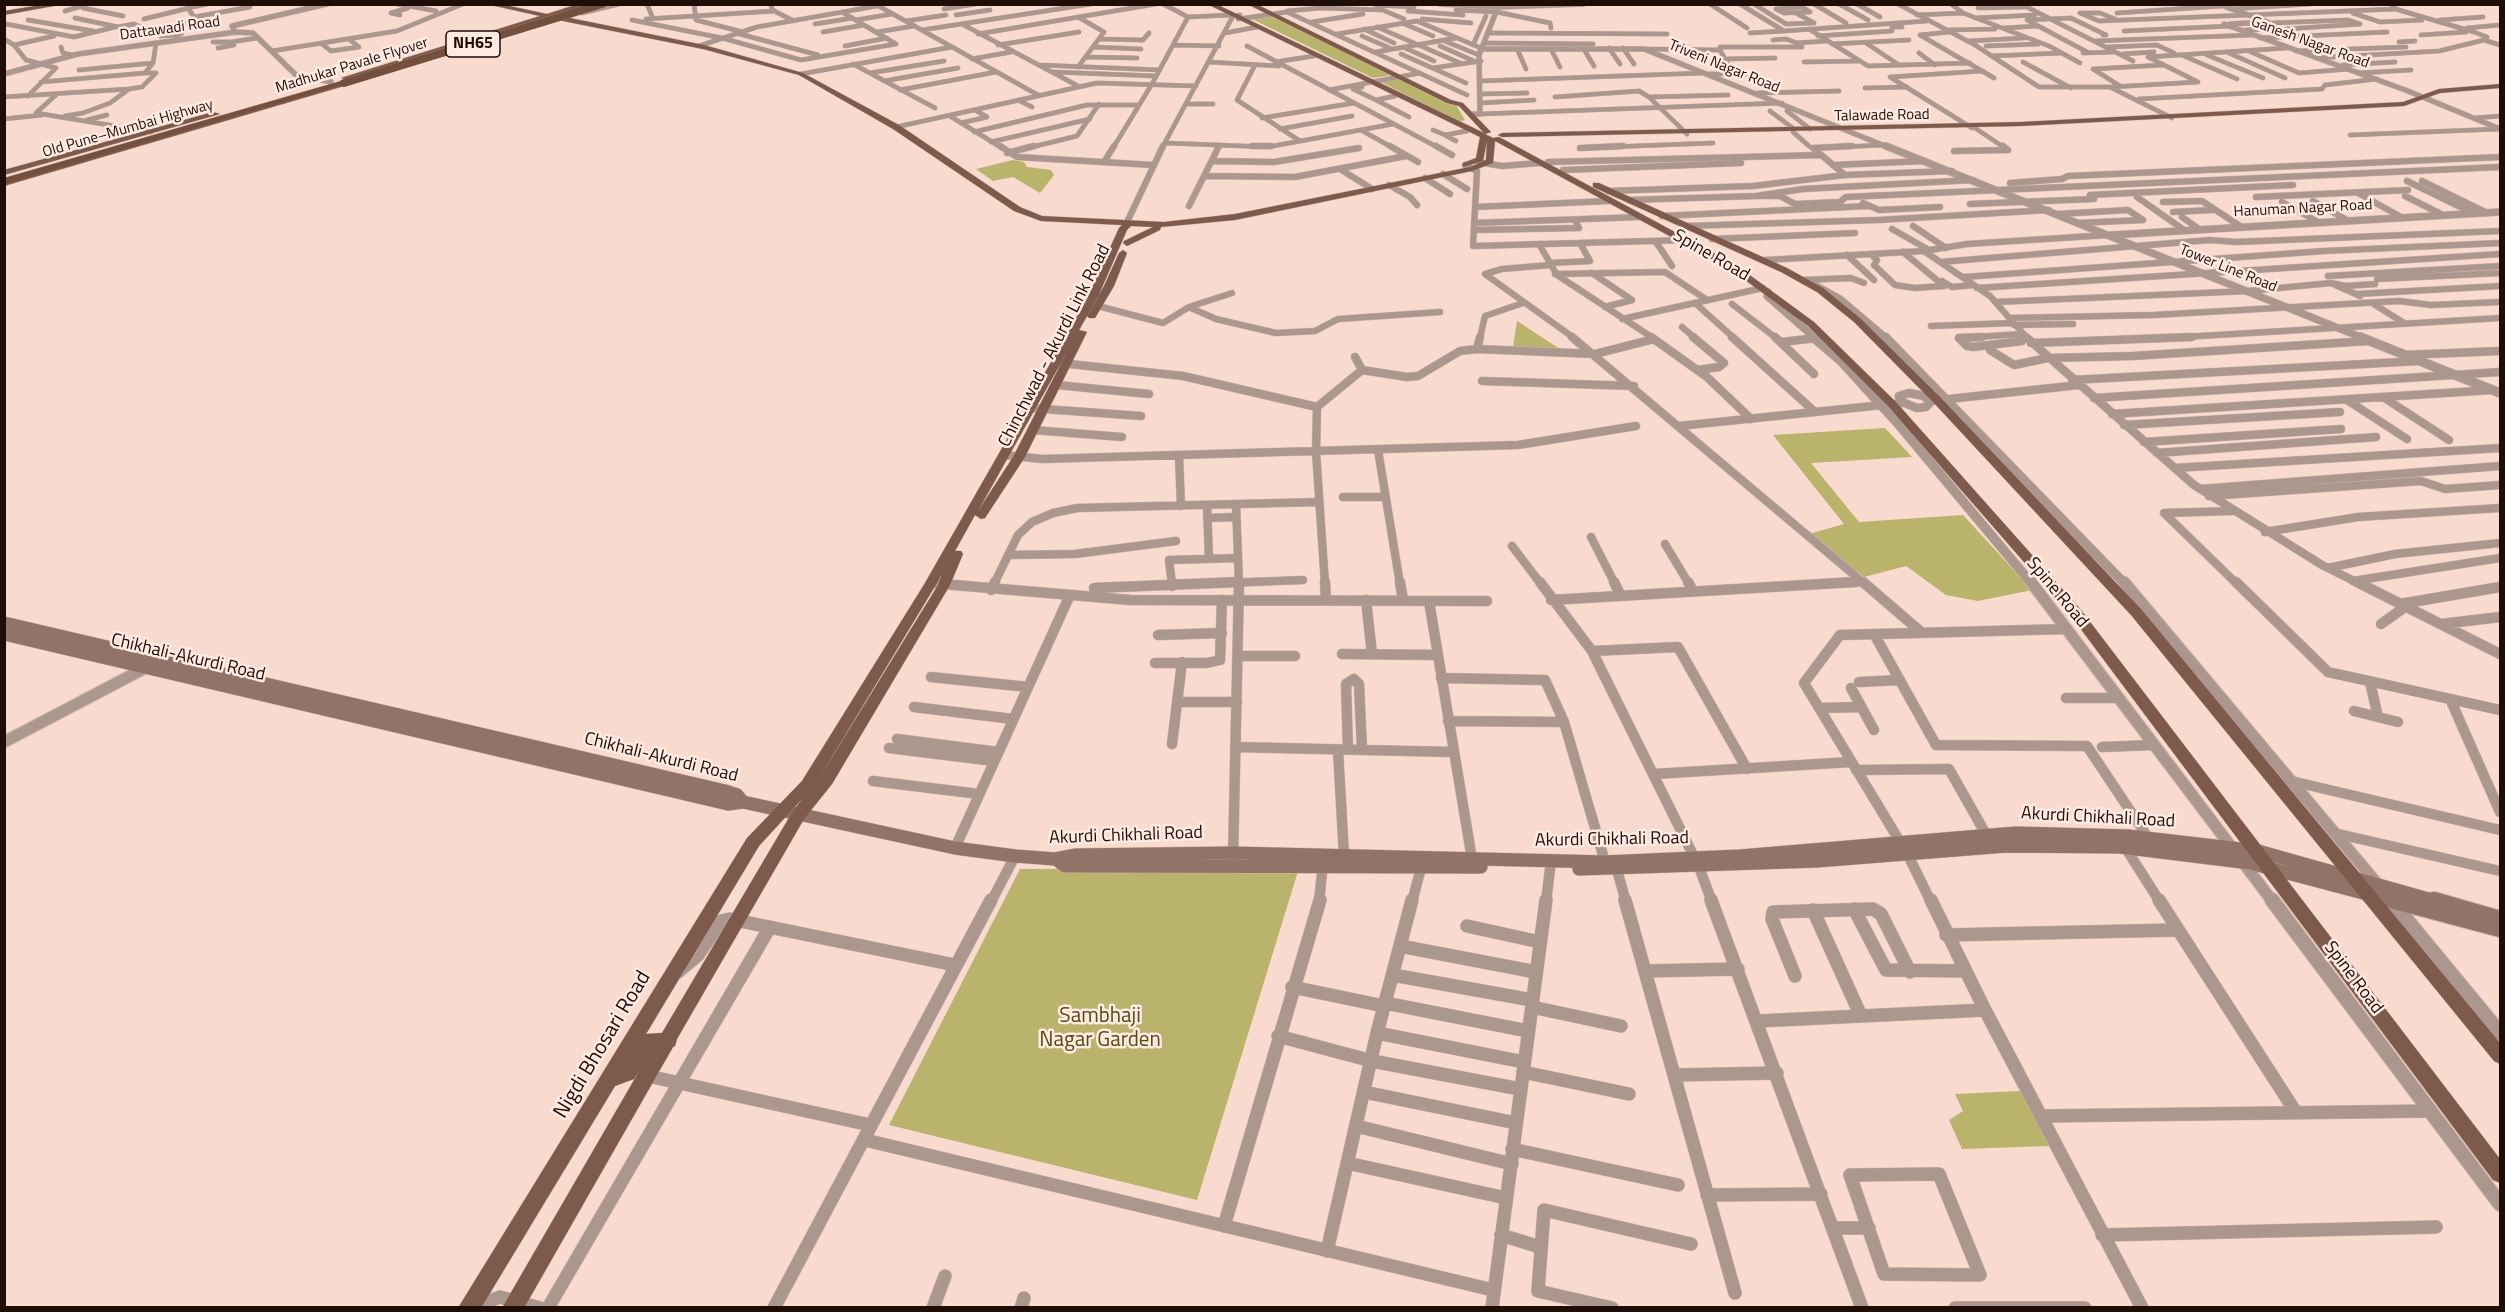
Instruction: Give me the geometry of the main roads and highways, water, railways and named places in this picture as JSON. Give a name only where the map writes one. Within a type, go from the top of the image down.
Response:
[{"type":"highway","name":"Madhukar Pavale Flyover","points":[[251,109],[594,4]]},
{"type":"highway","name":"Madhukar Pavale Flyover","points":[[251,109],[602,4]]},
{"type":"highway","points":[[251,109],[292,96]]},
{"type":"highway","name":"Old Pune–Mumbai Highway","points":[[4,179],[251,109]]},
{"type":"main road","points":[[4,12],[50,4]]},
{"type":"main road","points":[[489,4],[702,45],[805,73],[905,126],[1032,210],[1055,216],[1164,225],[1225,219],[1369,187],[1425,178],[1475,165],[1491,158],[1491,136]]},
{"type":"main road","points":[[4,179],[152,132],[251,109],[566,18],[586,4]]},
{"type":"main road","points":[[251,109],[552,15],[609,4]]},
{"type":"main road","points":[[1210,4],[1467,131],[1491,136]]},
{"type":"main road","points":[[1219,4],[1257,27],[1314,56],[1491,136]]},
{"type":"main road","points":[[1250,4],[1443,92],[1459,101],[1480,127],[1491,136]]},
{"type":"main road","points":[[1259,4],[1270,12]]},
{"type":"main road","points":[[4,12],[64,8]]},
{"type":"main road","points":[[805,73],[896,128],[986,189],[1031,216],[1129,221],[1183,220],[1234,214],[1475,165]]},
{"type":"main road","points":[[1404,76],[1449,102],[1461,104]]},
{"type":"main road","name":"Talawade Road","points":[[1794,131],[2027,125],[2404,104],[2439,91],[2500,87]]},
{"type":"main road","name":"Talawade Road","points":[[1491,136],[1847,129]]},
{"type":"main road","name":"Talawade Road","points":[[1491,136],[1686,133]]},
{"type":"main road","name":"Spine Road","points":[[1491,136],[1733,267],[1811,324],[1892,404],[2076,613],[2500,1174]]},
{"type":"main road","name":"Spine Road","points":[[1544,163],[1712,239],[1765,260],[1802,279],[1857,320],[1938,400],[2136,612],[2358,880]]},
{"type":"main road","name":"Chinchwad - Akurdi Link Road","points":[[791,814],[827,780],[944,585],[952,562],[1019,457],[1068,364],[1075,345],[1098,306],[1127,243],[1129,221]]},
{"type":"main road","name":"Chinchwad - Akurdi Link Road","points":[[791,814],[931,583],[1004,455],[1092,299],[1123,228],[1129,221]]},
{"type":"main road","points":[[1127,243],[1164,225]]},
{"type":"main road","name":"Chikhali-Akurdi Road","points":[[4,623],[725,791],[737,795],[743,802]]},
{"type":"main road","name":"Chikhali-Akurdi Road","points":[[4,634],[728,804],[743,802]]},
{"type":"main road","name":"Akurdi Chikhali Road","points":[[743,802],[955,848],[1015,856],[1056,859],[1076,855],[1233,853],[1322,861],[1344,856],[1472,863]]},
{"type":"main road","points":[[514,1304],[739,920],[791,814]]},
{"type":"main road","name":"Nigdi Bhosari Road","points":[[468,1308],[493,1272],[753,842],[791,814]]},
{"type":"main road","name":"Akurdi Chikhali Road","points":[[1904,849],[1987,836],[2040,833],[2152,844],[2232,847],[2258,851],[2358,880],[2374,890]]},
{"type":"main road","points":[[1056,859],[1065,866],[1232,868],[1322,861],[1421,868],[1472,863],[1611,866],[1697,863],[1904,849],[2006,846],[2125,848],[2152,844],[2270,867],[2500,919]]},
{"type":"main road","points":[[2374,890],[2391,900],[2500,929]]},
{"type":"main road","name":"Spine Road","points":[[2374,890],[2500,1056]]},
{"type":"main road","points":[[608,1081],[628,1073],[650,1040],[669,1041]]},
{"type":"park label","name":"Sambhaji Nagar Garden","points":[[1100,1029]]}]
